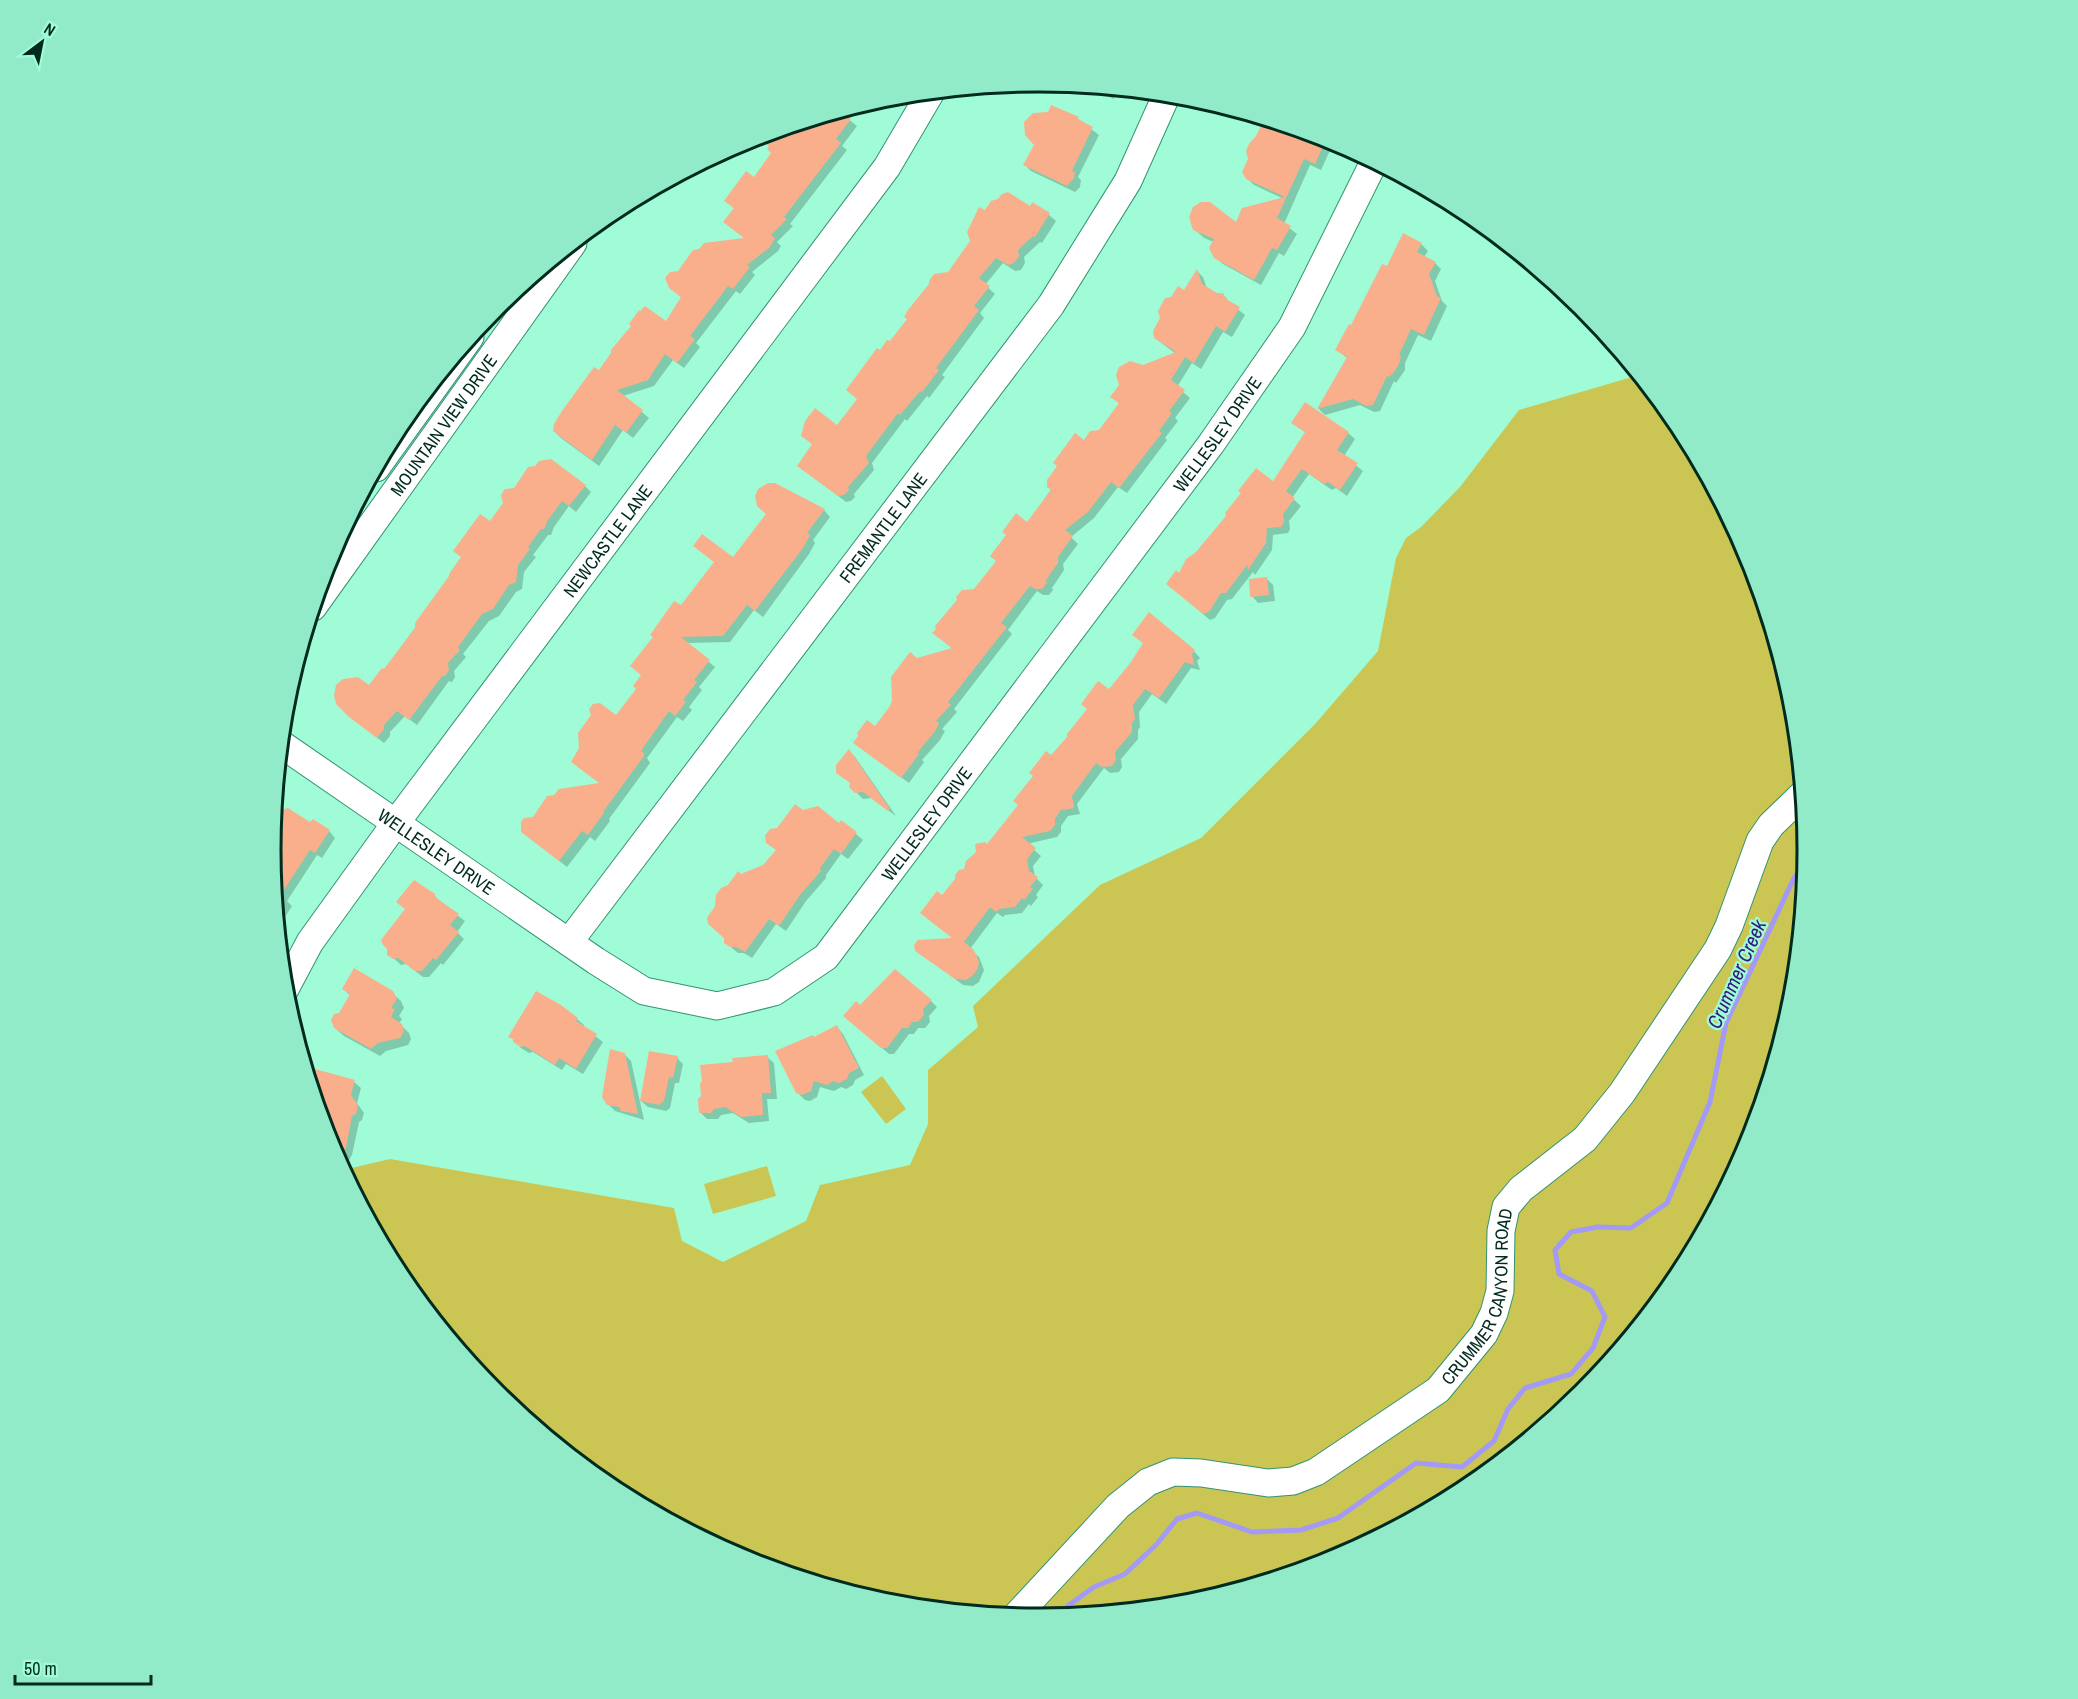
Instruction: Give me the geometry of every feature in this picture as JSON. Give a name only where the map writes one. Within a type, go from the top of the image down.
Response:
[{"type":"street","name":"NEWCASTLE LANE","points":[[292,976],[310,942],[395,824],[887,167],[926,100]]},
{"type":"street","name":"FREMANTLE LANE","points":[[569,942],[1051,305],[1128,181],[1163,102]]},
{"type":"street","name":"WELLESLEY DRIVE","points":[[287,749],[644,992],[717,1006],[774,992],[826,957],[1204,453],[1292,327],[1371,168]]},
{"type":"street","name":"MOUNTAIN VIEW DRIVE","points":[[330,584],[557,265]]},
{"type":"street","points":[[410,427],[430,442]]},
{"type":"street","name":"CRUMMER CANYON ROAD","points":[[1024,1607],[1118,1506],[1148,1482],[1173,1472],[1202,1473],[1268,1483],[1293,1481],[1316,1472],[1438,1390],[1484,1334],[1494,1313],[1500,1291],[1501,1231],[1506,1207],[1521,1189],[1585,1139],[1622,1093],[1718,949],[1729,926],[1760,841],[1771,825],[1795,802]]},
{"type":"shaded area","points":[[1631,377],[1669,428],[1719,514],[1757,606],[1771,653],[1791,751],[1797,850],[1791,948],[1771,1046],[1757,1093],[1719,1185],[1669,1271],[1640,1311],[1609,1349],[1539,1419],[1460,1480],[1418,1506],[1329,1550],[1283,1567],[1235,1582],[1138,1601],[1039,1608],[989,1606],[891,1593],[843,1582],[749,1550],[704,1529],[618,1480],[578,1451],[539,1419],[469,1349],[409,1271],[351,1168],[390,1159],[674,1208],[682,1241],[723,1262],[806,1221],[820,1185],[910,1165],[928,1124],[928,1070],[978,1027],[973,1006],[1100,885],[1201,838],[1316,723],[1378,651],[1396,558],[1406,538],[1421,527],[1460,487],[1519,410]]},
{"type":"shaded area","points":[[882,1076],[906,1109],[886,1124],[861,1092]]},
{"type":"shaded area","points":[[767,1166],[776,1196],[713,1214],[704,1184]]},
{"type":"building","points":[[1051,105],[1079,117],[1078,119],[1093,127],[1072,171],[1075,172],[1074,178],[1067,186],[1023,165],[1034,145],[1025,135],[1024,122],[1033,113],[1048,112]]},
{"type":"building","points":[[848,116],[851,119],[836,139],[841,143],[784,217],[787,219],[771,235],[775,238],[770,247],[747,265],[750,267],[733,289],[728,286],[690,336],[695,339],[677,363],[665,354],[648,380],[617,390],[643,410],[626,433],[615,425],[592,460],[553,431],[554,424],[594,367],[599,370],[611,350],[631,326],[629,324],[639,310],[645,306],[666,321],[681,297],[669,288],[665,278],[670,272],[678,271],[693,250],[699,249],[704,243],[744,238],[723,222],[734,208],[724,201],[746,171],[754,177],[771,153],[767,149],[769,146],[765,143],[795,132],[843,117]]},
{"type":"building","points":[[1261,125],[1323,147],[1315,164],[1304,159],[1277,218],[1291,226],[1277,250],[1272,248],[1254,280],[1214,258],[1209,248],[1214,239],[1193,230],[1189,217],[1193,207],[1201,202],[1210,202],[1236,222],[1242,208],[1285,197],[1246,179],[1242,172],[1248,159],[1246,151]]},
{"type":"building","points":[[1008,192],[1030,206],[1032,202],[1050,213],[1035,237],[1033,236],[1018,250],[1019,256],[1014,263],[1008,265],[996,258],[979,278],[990,286],[974,306],[979,310],[936,368],[939,370],[922,392],[920,391],[900,415],[898,413],[866,456],[869,463],[848,487],[849,490],[844,495],[838,496],[797,466],[812,444],[801,436],[805,421],[815,408],[837,425],[857,399],[846,390],[877,348],[880,350],[887,340],[890,341],[907,319],[904,317],[908,310],[929,284],[934,274],[948,272],[970,241],[967,232],[979,207],[985,210],[991,201]]},
{"type":"building","points":[[1403,233],[1422,243],[1417,252],[1436,262],[1429,274],[1437,296],[1441,298],[1424,335],[1411,329],[1399,355],[1401,356],[1399,364],[1389,377],[1387,376],[1373,405],[1366,406],[1353,399],[1317,409],[1347,357],[1335,350],[1349,324],[1351,325],[1382,264],[1387,266]]},
{"type":"building","points":[[1197,269],[1202,284],[1217,293],[1223,293],[1226,299],[1240,307],[1225,332],[1216,326],[1194,363],[1185,357],[1171,380],[1185,390],[1169,411],[1172,413],[1159,431],[1162,433],[1119,488],[1111,482],[1088,512],[1065,530],[1073,536],[1058,557],[1058,563],[1046,580],[1047,582],[1042,589],[1030,586],[1001,623],[1007,627],[948,702],[951,705],[936,721],[939,723],[936,730],[917,753],[919,754],[901,778],[853,743],[858,736],[857,733],[867,720],[875,726],[890,706],[891,677],[910,652],[917,658],[952,648],[932,633],[936,629],[935,626],[957,600],[956,597],[962,590],[974,589],[996,561],[990,556],[1006,535],[1002,532],[1016,513],[1027,522],[1051,490],[1047,487],[1047,480],[1057,466],[1053,463],[1075,433],[1084,440],[1090,431],[1099,430],[1119,403],[1110,397],[1119,385],[1116,375],[1119,367],[1130,361],[1143,365],[1176,352],[1154,338],[1153,331],[1160,318],[1158,311],[1165,298],[1171,297],[1178,286],[1184,290]]},
{"type":"building","points":[[1305,402],[1349,432],[1337,450],[1358,463],[1340,490],[1328,482],[1324,484],[1302,469],[1286,491],[1295,498],[1283,514],[1284,522],[1281,527],[1267,528],[1266,543],[1248,570],[1247,565],[1226,593],[1221,593],[1209,612],[1203,614],[1166,584],[1176,570],[1179,573],[1186,559],[1195,553],[1226,516],[1225,513],[1241,493],[1238,491],[1256,468],[1273,481],[1305,432],[1291,423]]},
{"type":"building","points":[[551,459],[586,485],[569,506],[562,501],[544,529],[541,529],[528,547],[530,549],[518,565],[516,582],[509,585],[493,609],[482,614],[458,647],[460,650],[448,663],[449,670],[445,676],[442,676],[409,720],[397,711],[384,725],[384,729],[377,738],[336,704],[334,695],[336,685],[343,679],[358,677],[369,685],[415,628],[415,623],[449,576],[461,557],[453,551],[480,514],[490,521],[503,503],[501,495],[505,489],[514,488],[528,467],[535,466],[539,461]]},
{"type":"building","points":[[768,483],[775,483],[825,509],[807,533],[810,535],[803,548],[755,611],[747,605],[723,636],[681,637],[710,660],[694,680],[697,682],[683,700],[686,702],[675,716],[669,711],[641,751],[644,756],[588,835],[582,831],[559,861],[521,832],[521,822],[524,818],[533,817],[547,796],[554,795],[559,789],[599,783],[571,762],[579,748],[578,733],[591,715],[589,709],[593,704],[600,703],[616,715],[636,689],[633,686],[641,675],[630,666],[653,637],[650,635],[674,601],[681,605],[714,562],[693,546],[702,534],[733,557],[766,514],[757,506],[755,496],[758,489]]},
{"type":"building","points":[[1267,577],[1269,595],[1250,597],[1249,579]]},
{"type":"building","points":[[1149,612],[1195,650],[1192,654],[1194,665],[1185,662],[1159,698],[1145,689],[1133,705],[1135,719],[1132,723],[1132,732],[1115,752],[1116,760],[1112,766],[1102,767],[1096,763],[1072,796],[1074,808],[1061,810],[1050,831],[1022,837],[1036,848],[1027,859],[1029,871],[1038,877],[1030,887],[1033,889],[1015,907],[999,909],[996,912],[990,907],[964,942],[973,949],[977,956],[979,962],[977,970],[966,980],[955,979],[915,951],[914,945],[918,940],[952,938],[920,913],[937,891],[942,895],[959,870],[964,869],[966,861],[976,852],[975,844],[985,842],[987,844],[1018,805],[1013,801],[1033,776],[1029,773],[1046,751],[1051,755],[1067,737],[1087,709],[1081,704],[1098,681],[1109,689],[1131,662],[1143,643],[1132,635]]},
{"type":"building","points":[[849,749],[890,809],[888,811],[863,792],[855,793],[849,787],[850,783],[836,773],[836,765]]},
{"type":"building","points":[[795,804],[803,810],[818,806],[839,823],[841,820],[857,832],[841,854],[834,849],[820,868],[821,871],[800,895],[779,926],[769,919],[745,952],[736,947],[730,947],[724,943],[724,938],[708,924],[707,918],[715,906],[716,895],[721,888],[728,885],[738,871],[741,874],[763,865],[776,850],[766,843],[765,835],[770,829],[777,828]]},
{"type":"building","points":[[288,808],[310,822],[313,819],[330,830],[315,853],[310,850],[283,892],[283,810]]},
{"type":"building","points":[[414,880],[459,914],[450,925],[459,932],[436,960],[433,958],[422,971],[415,971],[398,958],[393,959],[387,955],[387,949],[381,940],[405,909],[396,902]]},
{"type":"building","points":[[354,968],[393,991],[397,999],[391,1008],[395,1009],[391,1017],[402,1024],[404,1031],[400,1038],[378,1043],[371,1049],[334,1028],[331,1020],[334,1014],[339,1013],[350,994],[342,989]]},
{"type":"building","points":[[895,969],[932,1000],[923,1009],[924,1015],[918,1022],[912,1022],[908,1028],[902,1028],[887,1048],[881,1048],[843,1016],[856,1001],[860,1005]]},
{"type":"building","points":[[536,991],[561,1005],[578,1018],[576,1021],[597,1034],[576,1069],[559,1058],[555,1065],[525,1046],[521,1047],[508,1037]]},
{"type":"building","points":[[837,1025],[859,1068],[849,1073],[847,1079],[839,1083],[833,1081],[827,1085],[814,1081],[811,1091],[802,1095],[796,1093],[775,1051],[813,1035],[814,1037]]},
{"type":"building","points":[[610,1049],[625,1053],[638,1114],[621,1111],[619,1107],[607,1105],[602,1097]]},
{"type":"building","points":[[649,1051],[678,1056],[673,1078],[669,1077],[664,1101],[659,1105],[640,1101]]},
{"type":"building","points":[[768,1055],[771,1093],[762,1093],[763,1115],[741,1117],[725,1107],[714,1109],[711,1113],[699,1113],[698,1099],[701,1096],[700,1083],[702,1082],[700,1065],[733,1062],[732,1058]]},
{"type":"building","points":[[315,1069],[355,1080],[351,1095],[358,1105],[356,1114],[352,1116],[346,1148],[343,1150],[321,1093]]},
{"type":"waterway","name":"Crummer Creek","points":[[1067,1607],[1094,1587],[1125,1574],[1156,1545],[1177,1519],[1197,1513],[1252,1532],[1301,1530],[1338,1518],[1416,1463],[1462,1467],[1494,1441],[1508,1409],[1525,1388],[1571,1374],[1593,1348],[1605,1317],[1592,1291],[1559,1274],[1555,1250],[1571,1232],[1598,1227],[1631,1228],[1667,1203],[1710,1102],[1726,1023],[1796,876]]}]
